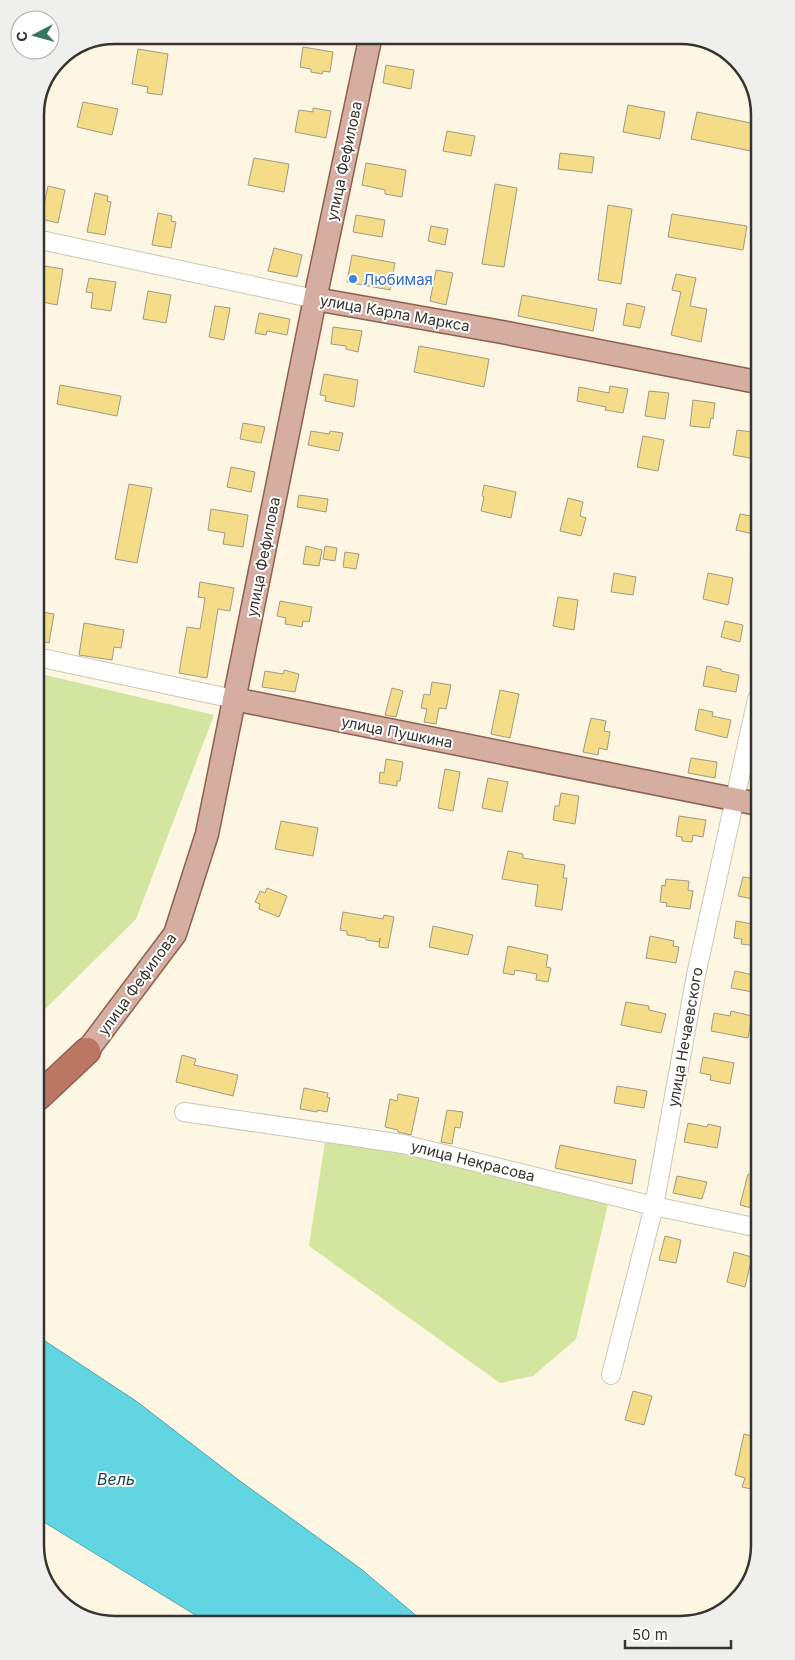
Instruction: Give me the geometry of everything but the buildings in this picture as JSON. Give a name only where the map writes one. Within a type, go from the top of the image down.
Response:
[{"type":"highway","points":[[44,1090],[87,1051]]},
{"type":"main road","name":"улица Фефилова","points":[[87,1051],[175,934],[207,834],[315,299],[369,44]]},
{"type":"main road","name":"улица Карла Маркса","points":[[315,299],[502,332],[751,381]]},
{"type":"main road","name":"улица Пушкина","points":[[234,699],[751,802]]},
{"type":"street","name":"улица Карла Маркса","points":[[44,240],[315,299]]},
{"type":"street","name":"улица Пушкина","points":[[44,658],[234,699]]},
{"type":"street","name":"улица Нечаевского","points":[[611,1375],[654,1206],[696,974],[751,729]]},
{"type":"street","name":"улица Некрасова","points":[[184,1112],[403,1144],[654,1206],[751,1226]]},
{"type":"green space","points":[[44,675],[214,715],[136,919],[44,1010]]},
{"type":"green space","points":[[326,1135],[609,1200],[576,1339],[533,1376],[500,1383],[309,1246]]},
{"type":"water","name":"Вель","points":[[44,1340],[136,1401],[240,1481],[361,1569],[417,1616],[197,1616],[44,1522]]},
{"type":"place","name":"Любимая","points":[[353,279]]}]
